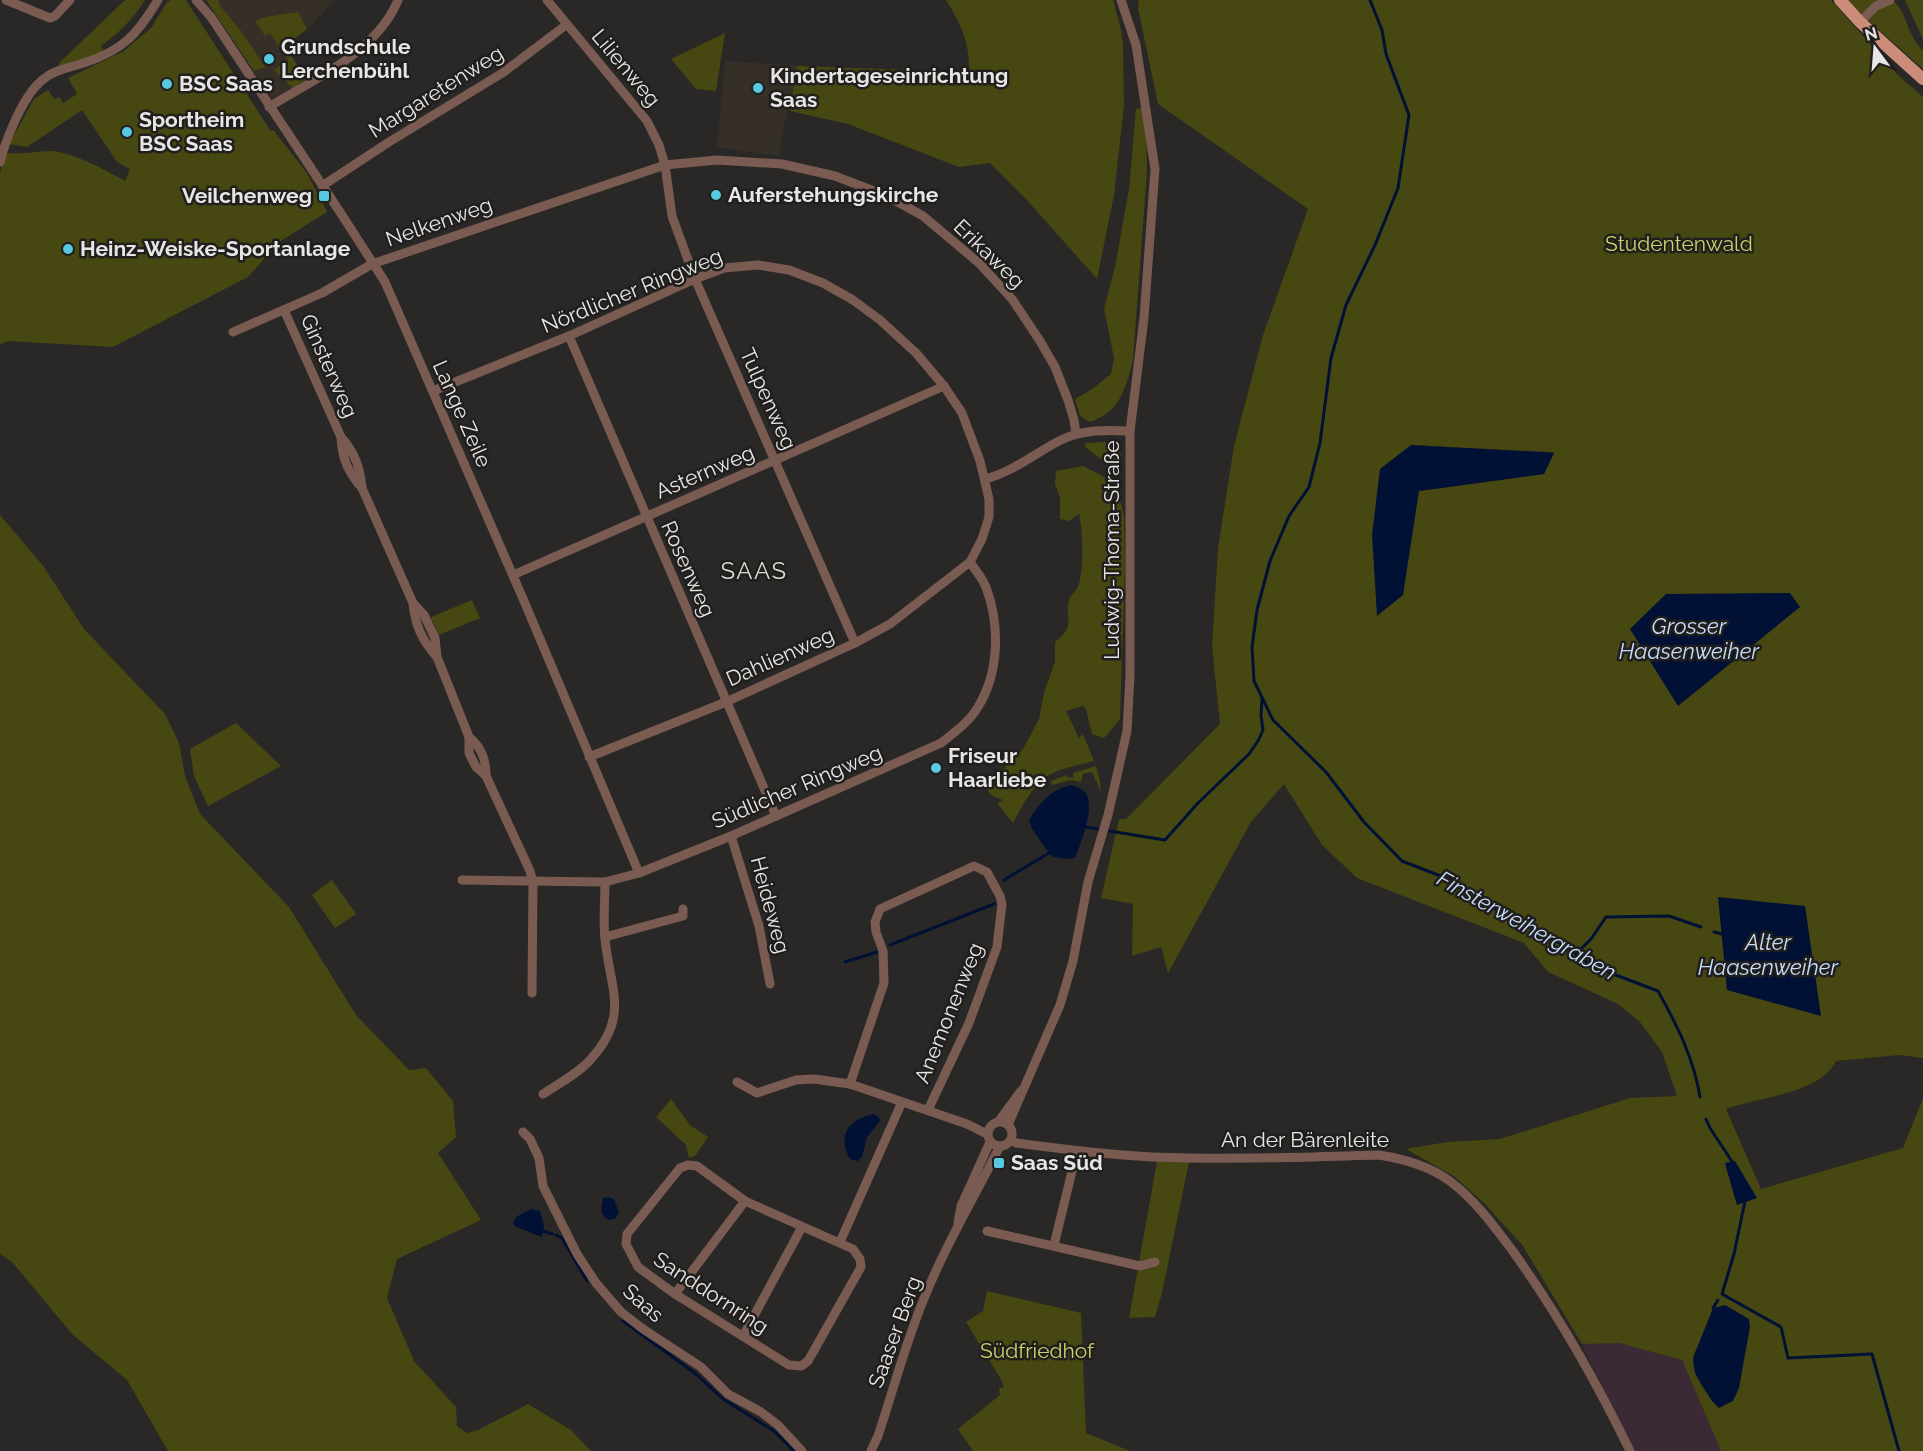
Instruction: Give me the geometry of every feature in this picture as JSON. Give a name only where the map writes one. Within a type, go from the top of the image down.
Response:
[{"type":"main road","points":[[1840,0],[1860,22],[1923,79]]},
{"type":"street","points":[[6,0],[51,18],[56,16],[70,0]]},
{"type":"street","points":[[0,162],[2,145],[27,99],[45,78],[108,55],[128,40],[145,22],[158,0]]},
{"type":"street","name":"Lange Zeile","points":[[196,0],[211,17],[385,282],[513,574],[639,873]]},
{"type":"street","points":[[269,107],[367,44],[386,24],[398,0]]},
{"type":"street","name":"Lilienweg","points":[[547,0],[647,121],[659,145],[665,165]]},
{"type":"street","name":"Ludwig-Thoma-Straße","points":[[1004,1123],[1018,1104],[1060,1005],[1073,961],[1088,882],[1122,761],[1127,731],[1130,675],[1130,430],[1144,318],[1155,169],[1136,45],[1121,0]]},
{"type":"street","points":[[1860,22],[1875,6],[1890,0]]},
{"type":"street","name":"Margaretenweg","points":[[322,186],[504,72],[566,25]]},
{"type":"street","name":"Erikaweg","points":[[665,165],[717,160],[782,164],[835,176],[887,196],[923,216],[978,263],[1012,299],[1055,367],[1074,420],[1076,434]]},
{"type":"street","name":"Nelkenweg","points":[[233,332],[322,293],[372,264],[665,165]]},
{"type":"street","name":"Tulpenweg","points":[[665,165],[672,216],[695,279],[855,643]]},
{"type":"street","name":"Nördlicher Ringweg","points":[[433,391],[569,336],[724,268],[758,265],[789,270],[823,283],[853,300],[880,320],[916,353],[944,386],[962,413],[985,479],[989,499],[989,517],[982,539],[970,562]]},
{"type":"street","name":"Ginsterweg","points":[[284,310],[341,437],[357,459],[362,488],[413,603],[414,620],[424,642],[437,657],[469,737],[469,753],[476,767],[486,776],[533,882]]},
{"type":"street","name":"Rosenweg","points":[[569,336],[645,517],[776,816]]},
{"type":"street","name":"Asternweg","points":[[513,574],[944,386]]},
{"type":"street","points":[[985,479],[995,477],[1060,440],[1076,434],[1100,430],[1130,430]]},
{"type":"street","name":"Dahlienweg","points":[[590,756],[726,702],[855,643],[890,624],[970,562]]},
{"type":"street","name":"Südlicher Ringweg","points":[[462,880],[606,882],[639,873],[731,836],[942,743],[977,709],[989,688],[994,666],[996,639],[993,613],[987,588],[970,562]]},
{"type":"street","name":"Heideweg","points":[[731,836],[759,926],[770,984]]},
{"type":"street","name":"Anemonenweg","points":[[850,1084],[884,983],[883,951],[875,922],[880,909],[974,866],[987,872],[1000,896],[1002,904],[997,947],[969,1023],[928,1110]]},
{"type":"street","points":[[532,993],[533,882]]},
{"type":"street","points":[[543,1094],[592,1058],[607,1038],[614,1019],[616,1000],[605,937],[606,882]]},
{"type":"street","points":[[605,937],[683,916],[682,909]]},
{"type":"street","points":[[616,1000],[626,1000]]},
{"type":"street","points":[[737,1082],[757,1093],[796,1080],[814,1078],[850,1084],[967,1124],[978,1123],[1000,1146],[1011,1140],[1012,1131],[1004,1123],[989,1134]]},
{"type":"street","points":[[840,1242],[902,1102]]},
{"type":"street","name":"Saas","points":[[523,1132],[530,1139],[539,1158],[543,1186],[577,1254],[596,1283],[621,1312],[701,1367],[728,1394],[761,1412],[778,1425],[802,1451]]},
{"type":"street","name":"Saaser Berg","points":[[957,1226],[961,1206],[989,1134]]},
{"type":"street","name":"An der Bärenleite","points":[[1011,1140],[1016,1143],[1077,1151],[1151,1157],[1209,1159],[1379,1155],[1399,1158],[1437,1172],[1465,1193],[1501,1235],[1528,1272],[1580,1354],[1630,1451]]},
{"type":"street","name":"Saaser Berg","points":[[871,1451],[922,1302],[957,1226],[968,1211],[1000,1146]]},
{"type":"street","points":[[1054,1245],[1077,1151]]},
{"type":"street","name":"Sanddornring","points":[[684,1166],[697,1166],[745,1201],[840,1242],[853,1249],[860,1259],[861,1267],[808,1361],[801,1366],[789,1365],[675,1294],[638,1267],[626,1244],[627,1234],[684,1166]]},
{"type":"street","points":[[675,1294],[745,1201]]},
{"type":"street","points":[[743,1336],[802,1227]]},
{"type":"street","points":[[987,1231],[1140,1266],[1155,1262]]},
{"type":"shaded area","name":"Grundschule Lerchenbühl","points":[[206,0],[335,0],[307,29],[285,46],[306,79],[272,99]]},
{"type":"shaded area","name":"Kindertageseinrichtung Saas","points":[[725,61],[797,66],[790,111],[787,110],[779,156],[717,147]]},
{"type":"shaded area","points":[[1600,1342],[1619,1343],[1682,1360],[1721,1451],[1635,1451],[1582,1345]]},
{"type":"green space","points":[[125,0],[145,0],[125,25],[101,46],[104,52],[58,68],[59,63]]},
{"type":"green space","points":[[186,0],[270,130],[274,131],[307,173],[327,212],[279,242],[248,277],[113,347],[9,341],[0,344],[0,172],[6,153],[49,151],[67,154],[125,181],[130,169],[117,162],[82,110],[27,147],[9,144],[34,99],[48,90],[54,99],[59,97],[63,103],[77,94],[68,78],[124,51],[151,28],[167,2]]},
{"type":"green space","points":[[206,0],[218,0],[265,67],[254,71]]},
{"type":"green space","points":[[946,0],[1113,0],[1123,45],[1124,105],[1114,195],[1097,279],[1026,199],[990,163],[959,167],[848,124],[790,111],[797,66],[969,72],[964,34]]},
{"type":"green space","name":"Studentenwald","points":[[1139,0],[1831,0],[1899,76],[1923,97],[1923,1058],[1899,1055],[1836,1061],[1817,1081],[1803,1088],[1726,1109],[1761,1189],[1903,1148],[1923,1098],[1923,1451],[1721,1451],[1682,1360],[1619,1343],[1582,1344],[1523,1246],[1485,1204],[1455,1177],[1406,1149],[1447,1142],[1500,1139],[1630,1098],[1677,1096],[1662,1052],[1640,1022],[1618,1004],[1548,972],[1524,943],[1357,878],[1322,845],[1284,784],[1251,822],[1168,973],[1161,947],[1132,956],[1133,904],[1101,898],[1119,819],[1126,819],[1220,724],[1212,646],[1218,548],[1234,446],[1263,335],[1308,209],[1158,104],[1138,8]],"holes":[[[1411,445],[1553,452],[1554,453],[1544,474],[1419,491]],[[1725,1164],[1757,1198],[1737,1204]],[[1704,1333],[1719,1407],[1705,1391],[1697,1377],[1693,1362]]]},
{"type":"green space","points":[[1848,0],[1895,2],[1914,39],[1923,50],[1923,69],[1858,11]]},
{"type":"green space","points":[[1905,0],[1923,0],[1923,39]]},
{"type":"green space","points":[[298,12],[307,29],[285,46],[306,79],[293,88],[274,70],[288,60],[270,33],[265,36],[255,21],[265,17]]},
{"type":"green space","points":[[725,33],[716,91],[696,89],[671,59]]},
{"type":"green space","points":[[1136,109],[1146,110],[1147,170],[1133,360],[1128,380],[1115,406],[1100,418],[1090,422],[1080,416],[1075,399],[1111,374],[1114,358],[1104,309],[1115,267],[1129,189]]},
{"type":"green space","points":[[1107,442],[1119,448],[1122,458],[1118,462],[1108,463],[1085,447],[1086,443]]},
{"type":"green space","points":[[1083,466],[1103,476],[1121,504],[1124,516],[1125,566],[1120,719],[1104,738],[1092,734],[1086,709],[1083,706],[1066,711],[1079,738],[1083,734],[1094,761],[1049,775],[1030,794],[1013,823],[997,803],[1003,800],[991,795],[985,784],[998,775],[1023,749],[1039,719],[1044,693],[1055,661],[1055,642],[1068,627],[1069,600],[1081,576],[1081,530],[1079,514],[1069,521],[1060,519],[1060,498],[1055,484],[1056,471]]},
{"type":"green space","points":[[0,515],[44,567],[84,629],[165,714],[179,743],[185,776],[200,814],[289,907],[356,1015],[409,1070],[426,1068],[453,1101],[456,1137],[438,1153],[481,1220],[397,1259],[387,1298],[414,1361],[456,1407],[457,1426],[467,1433],[478,1430],[528,1404],[571,1430],[591,1451],[168,1451],[127,1380],[72,1334],[12,1262],[0,1254]]},
{"type":"green space","points":[[472,600],[480,618],[439,635],[431,617]]},
{"type":"green space","points":[[236,723],[281,766],[208,806],[194,776],[190,749]]},
{"type":"green space","points":[[1096,766],[1101,792],[1092,772],[1083,774],[1081,782],[1070,780],[1052,785],[1051,781],[1067,775],[1068,778],[1074,777],[1073,773]]},
{"type":"green space","points":[[332,880],[356,914],[335,928],[312,895]]},
{"type":"green space","points":[[671,1099],[690,1125],[708,1137],[695,1156],[689,1158],[686,1145],[656,1117]]},
{"type":"green space","points":[[1157,1161],[1189,1162],[1155,1317],[1129,1318]]},
{"type":"green space","name":"Südfriedhof","points":[[987,1291],[1081,1313],[1086,1433],[1130,1451],[973,1451],[958,1429],[1000,1395],[999,1387],[1004,1388],[966,1322],[983,1311]]},
{"type":"water","points":[[1411,445],[1554,453],[1544,474],[1419,491],[1403,595],[1377,616],[1372,535],[1380,469]]},
{"type":"water","name":"Grosser Haasenweiher","points":[[1790,593],[1800,607],[1678,706],[1630,629],[1666,594]]},
{"type":"water","points":[[1071,785],[1086,793],[1089,809],[1086,827],[1075,858],[1065,859],[1051,856],[1032,829],[1029,820],[1046,798],[1057,790]]},
{"type":"water","name":"Alter Haasenweiher","points":[[1718,897],[1805,906],[1821,1016],[1727,990]]},
{"type":"water","points":[[873,1114],[879,1117],[880,1121],[867,1137],[862,1157],[858,1161],[850,1159],[845,1143],[847,1130],[857,1120]]},
{"type":"water","points":[[1735,1161],[1757,1198],[1737,1205],[1725,1163]]},
{"type":"water","points":[[603,1198],[614,1199],[619,1212],[616,1218],[610,1220],[605,1218],[601,1211]]},
{"type":"water","points":[[531,1209],[540,1211],[544,1225],[542,1237],[516,1227],[513,1223],[516,1217]]},
{"type":"water","points":[[1725,1305],[1749,1319],[1750,1327],[1739,1388],[1733,1401],[1719,1408],[1712,1401],[1695,1373],[1693,1358],[1713,1308]]},
{"type":"waterway","name":"Finsterweihergraben","points":[[1370,0],[1382,30],[1386,54],[1409,115],[1398,188],[1375,245],[1346,305],[1331,358],[1320,443],[1309,487],[1289,516],[1270,561],[1257,610],[1252,647],[1254,681],[1273,720],[1326,772],[1364,822],[1402,861],[1456,882],[1493,908],[1569,948],[1592,966],[1658,991],[1684,1042],[1694,1069],[1700,1097]]},
{"type":"waterway","points":[[1085,827],[1165,840],[1198,803],[1249,754],[1258,741],[1263,730],[1262,699]]},
{"type":"waterway","points":[[1004,880],[1049,853]]},
{"type":"waterway","points":[[890,945],[994,904]]},
{"type":"waterway","points":[[1576,954],[1591,939],[1606,917],[1669,916],[1701,927]]},
{"type":"waterway","points":[[1714,932],[1722,934]]},
{"type":"waterway","points":[[845,962],[877,952]]},
{"type":"waterway","name":"Finsterweihergraben","points":[[1706,1119],[1733,1163]]},
{"type":"waterway","points":[[1745,1201],[1734,1254],[1722,1294],[1781,1327],[1788,1358],[1872,1354],[1899,1451]]},
{"type":"waterway","points":[[543,1231],[552,1234]]},
{"type":"waterway","points":[[556,1235],[562,1238],[587,1281]]},
{"type":"waterway","name":"Finsterweihergraben","points":[[1713,1308],[1718,1300]]},
{"type":"waterway","points":[[623,1321],[696,1374],[723,1399],[774,1431],[794,1451]]},
{"type":"place","name":"Grundschule Lerchenbühl","points":[[269,59]]},
{"type":"place","name":"BSC Saas","points":[[167,84]]},
{"type":"place","name":"Kindertageseinrichtung Saas","points":[[758,88]]},
{"type":"place","name":"Sportheim BSC Saas","points":[[127,132]]},
{"type":"place","name":"Auferstehungskirche","points":[[716,195]]},
{"type":"place","name":"Veilchenweg","points":[[324,196]]},
{"type":"place","name":"Heinz-Weiske-Sportanlage","points":[[68,249]]},
{"type":"place","name":"Friseur Haarliebe","points":[[936,768]]},
{"type":"place","name":"Saas Süd","points":[[999,1163]]},
{"type":"district","name":"SAAS","points":[[754,571]]}]
